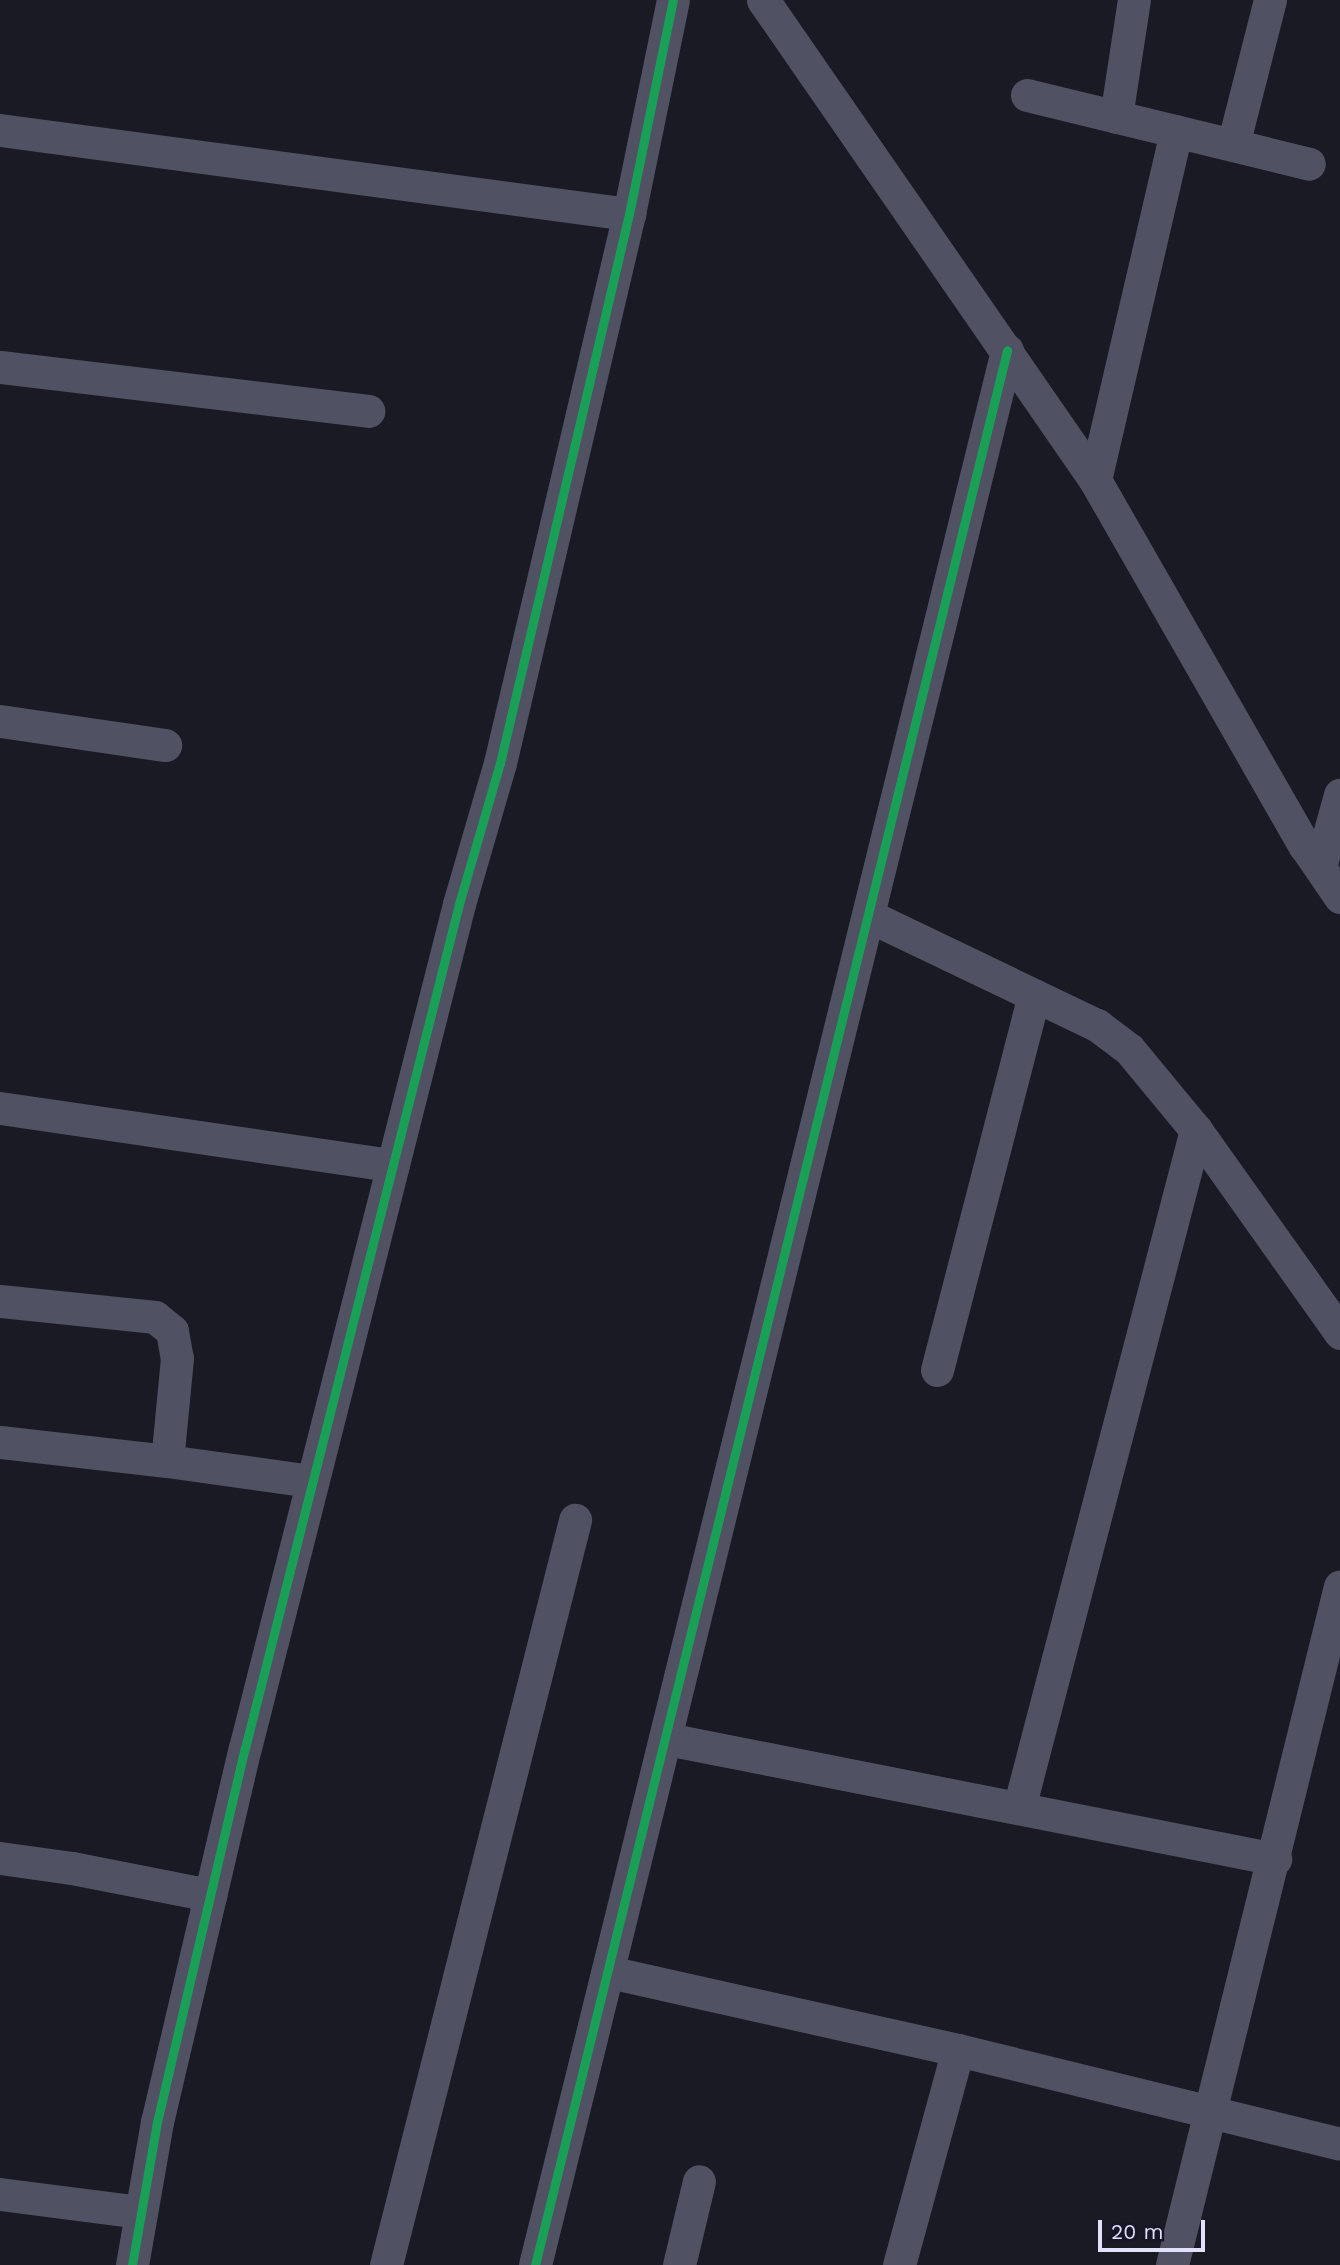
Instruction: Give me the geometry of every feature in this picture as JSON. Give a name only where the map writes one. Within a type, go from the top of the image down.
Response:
[{"type":"street","points":[[132,2265],[157,2122],[210,1895],[459,904],[500,763],[629,214],[673,0]]},
{"type":"street","points":[[763,0],[1095,480],[1340,897]]},
{"type":"street","points":[[1116,117],[1134,0]]},
{"type":"street","points":[[1233,145],[1270,0]]},
{"type":"street","points":[[1027,95],[1309,164]]},
{"type":"street","points":[[0,130],[629,214]]},
{"type":"street","points":[[1095,480],[1176,131]]},
{"type":"street","points":[[535,2265],[667,1739],[1007,350]]},
{"type":"street","points":[[0,367],[368,411]]},
{"type":"street","points":[[0,721],[165,745]]},
{"type":"street","points":[[1320,867],[1340,795]]},
{"type":"street","points":[[869,916],[1097,1026],[1129,1049],[1196,1130],[1340,1333]]},
{"type":"street","points":[[937,1370],[1034,995]]},
{"type":"street","points":[[0,1108],[393,1165]]},
{"type":"street","points":[[1019,1808],[1196,1130]]},
{"type":"street","points":[[0,1301],[155,1317],[172,1331],[177,1358],[167,1461]]},
{"type":"street","points":[[0,1442],[312,1481]]},
{"type":"street","points":[[386,2265],[575,1520]]},
{"type":"street","points":[[1172,2265],[1275,1859],[1340,1586]]},
{"type":"street","points":[[667,1739],[1275,1859]]},
{"type":"street","points":[[0,1858],[72,1868],[210,1895]]},
{"type":"street","points":[[609,1972],[958,2050],[1340,2144]]},
{"type":"street","points":[[899,2265],[958,2050]]},
{"type":"street","points":[[679,2265],[699,2181]]},
{"type":"street","points":[[0,2194],[141,2212]]},
{"type":"cycle path","points":[[132,2265],[157,2122],[245,1748],[459,904],[500,763],[629,214],[673,0]]},
{"type":"cycle path","points":[[535,2265],[1007,350]]}]
